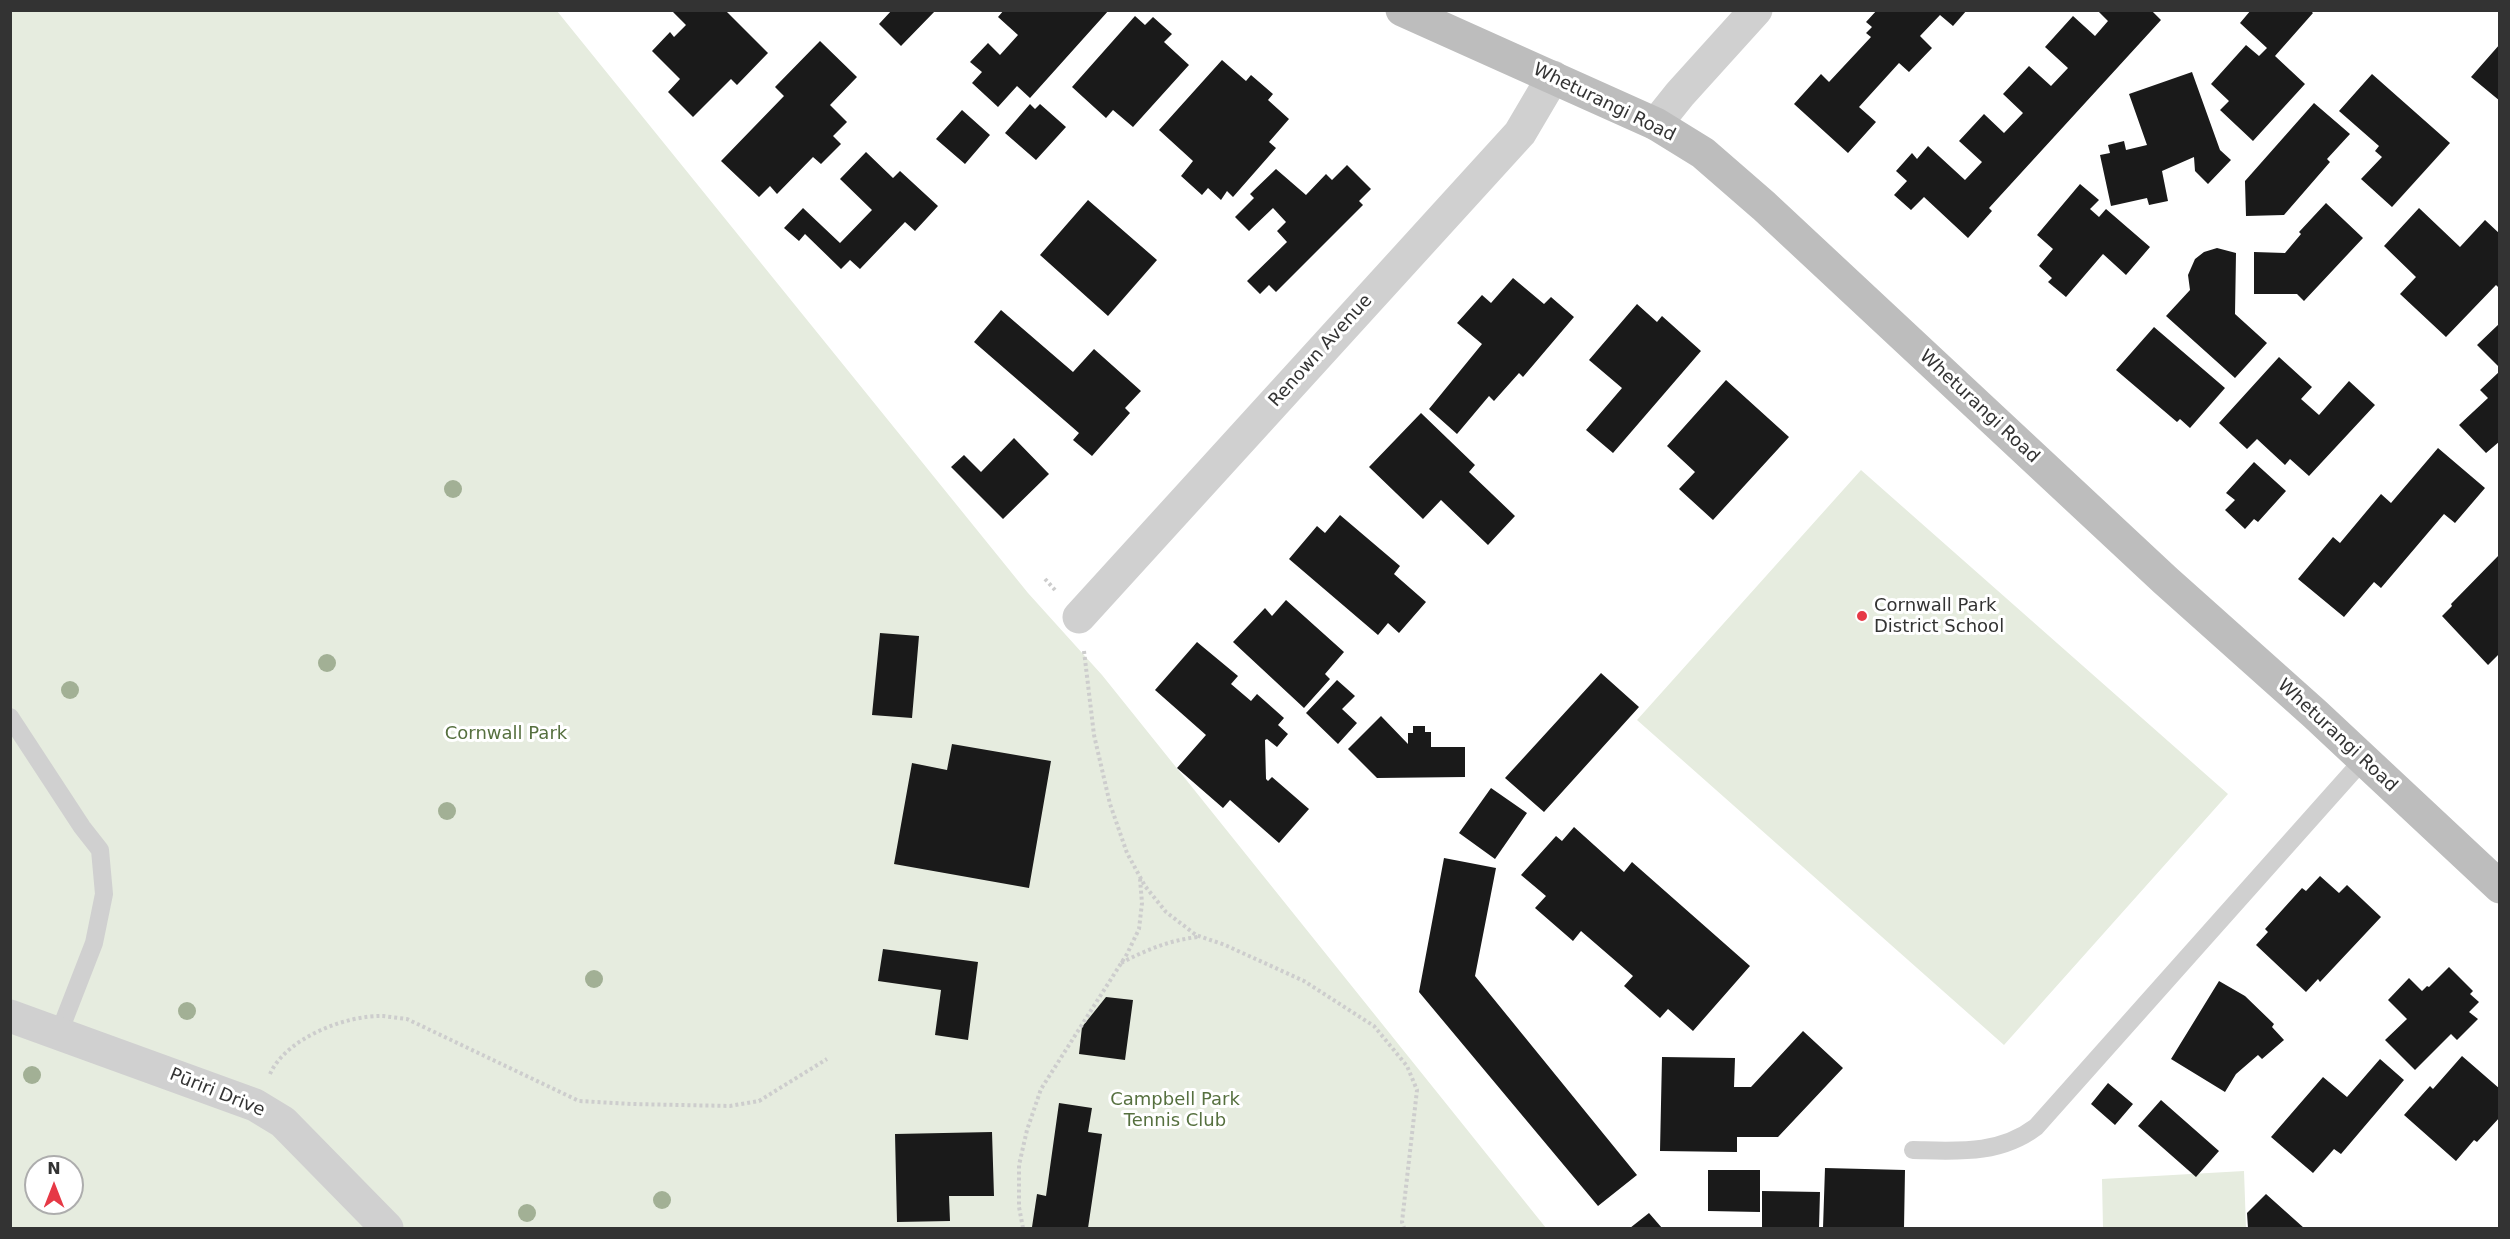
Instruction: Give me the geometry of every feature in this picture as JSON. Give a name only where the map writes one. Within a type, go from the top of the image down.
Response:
[{"type":"street","name":"Wheturangi Road","points":[[1402,10],[1656,124],[1702,153],[1764,206],[2165,580],[2499,887]]},
{"type":"street","points":[[1656,124],[1756,10]]},
{"type":"street","name":"Renown Avenue","points":[[1079,618],[1520,132],[1553,77]]},
{"type":"street","name":"Pūriri Drive","points":[[10,1016],[255,1105],[283,1122],[387,1228]]},
{"type":"lane","points":[[10,717],[82,827],[100,850],[104,894],[94,943],[59,1033]]},
{"type":"lane","points":[[1913,1150],[1959,1151],[2001,1146],[2019,1139],[2036,1126],[2363,760]]},
{"type":"path","points":[[1079,618],[1094,735],[1107,792],[1127,853],[1145,886],[1166,912],[1196,935],[1225,945],[1304,981],[1374,1026],[1407,1066],[1417,1090],[1402,1222],[1404,1228]]},
{"type":"path","points":[[1023,1228],[1019,1207],[1019,1165],[1027,1130],[1041,1089],[1120,964],[1139,929],[1142,903],[1139,876]]},
{"type":"path","points":[[1120,964],[1149,949],[1179,939],[1203,937]]},
{"type":"path","points":[[255,1105],[273,1068],[296,1043],[349,1020],[382,1016],[407,1019],[579,1101],[730,1106],[759,1101],[827,1059]]},
{"type":"green space","name":"Cornwall Park","points":[[10,11],[557,11],[1028,593],[1102,675],[1546,1228],[11,1228]]},
{"type":"green space","points":[[1861,470],[2228,794],[2004,1045],[1637,720]]},
{"type":"green space","points":[[2244,1171],[2246,1228],[2103,1228],[2102,1179]]},
{"type":"building","points":[[674,10],[725,10],[768,53],[737,85],[731,79],[693,117],[668,92],[680,79],[652,51],[670,32],[674,37],[686,25],[673,12]]},
{"type":"building","points":[[892,10],[936,10],[901,46],[879,24]]},
{"type":"building","points":[[1004,10],[1109,10],[1030,98],[1017,86],[998,107],[972,83],[982,72],[970,62],[988,43],[1000,55],[1018,35],[998,17]]},
{"type":"building","points":[[1877,10],[1967,10],[1953,26],[1940,15],[1920,36],[1932,48],[1909,72],[1899,63],[1859,107],[1876,122],[1848,153],[1794,104],[1821,74],[1829,82],[1871,37],[1866,33],[1872,27],[1866,22]]},
{"type":"building","points":[[2097,10],[2151,10],[2161,20],[1989,208],[1992,211],[1968,238],[1924,197],[1911,210],[1894,195],[1907,181],[1896,171],[1912,153],[1917,159],[1928,146],[1965,180],[1982,162],[1959,141],[1984,114],[2004,133],[2023,113],[2003,94],[2029,66],[2051,86],[2068,68],[2045,47],[2073,16],[2095,36],[2108,21]]},
{"type":"building","points":[[2251,10],[2310,10],[2313,13],[2275,56],[2305,84],[2253,141],[2220,110],[2229,101],[2211,84],[2246,45],[2259,56],[2267,48],[2240,23]]},
{"type":"building","points":[[1135,16],[1145,25],[1153,17],[1172,34],[1164,42],[1189,65],[1133,127],[1113,110],[1106,118],[1072,87]]},
{"type":"building","points":[[820,41],[857,77],[830,105],[847,122],[833,136],[841,144],[821,164],[813,157],[777,194],[770,186],[759,197],[721,161],[784,96],[775,87]]},
{"type":"building","points":[[2500,44],[2500,101],[2471,77]]},
{"type":"building","points":[[1222,60],[1246,81],[1251,75],[1273,94],[1268,100],[1289,119],[1269,142],[1276,148],[1233,197],[1227,191],[1221,200],[1208,188],[1202,195],[1181,176],[1193,161],[1159,130]]},
{"type":"building","points":[[2192,72],[2220,150],[2231,160],[2208,184],[2195,171],[2194,157],[2162,171],[2168,201],[2149,205],[2147,198],[2111,206],[2100,155],[2110,153],[2108,145],[2124,141],[2126,150],[2147,145],[2129,94]]},
{"type":"building","points":[[2372,74],[2450,143],[2392,207],[2361,179],[2382,157],[2375,151],[2379,146],[2339,111]]},
{"type":"building","points":[[2314,103],[2350,134],[2327,159],[2330,162],[2284,215],[2246,216],[2245,181]]},
{"type":"building","points":[[1030,104],[1035,109],[1040,104],[1066,127],[1036,160],[1005,133]]},
{"type":"building","points":[[962,110],[990,135],[965,164],[936,139]]},
{"type":"building","points":[[866,152],[893,178],[900,171],[938,206],[915,231],[905,222],[860,269],[850,260],[841,269],[805,234],[799,241],[784,228],[803,208],[840,243],[872,210],[840,179]]},
{"type":"building","points":[[1347,165],[1371,189],[1359,201],[1363,205],[1276,292],[1269,285],[1260,294],[1247,281],[1287,242],[1277,231],[1286,222],[1273,208],[1249,231],[1235,217],[1254,198],[1250,194],[1276,169],[1306,195],[1326,174],[1332,180]]},
{"type":"building","points":[[2080,184],[2099,200],[2090,209],[2099,217],[2106,209],[2150,247],[2126,275],[2103,254],[2066,297],[2048,282],[2052,278],[2039,266],[2053,249],[2037,235]]},
{"type":"building","points":[[1088,200],[1157,260],[1108,316],[1040,255]]},
{"type":"building","points":[[2326,203],[2363,238],[2304,301],[2297,294],[2254,294],[2254,252],[2285,253],[2301,234],[2299,232]]},
{"type":"building","points":[[2419,208],[2460,247],[2485,220],[2500,234],[2500,285],[2498,287],[2496,285],[2446,337],[2400,294],[2416,277],[2384,246]]},
{"type":"building","points":[[2217,248],[2236,253],[2235,314],[2267,343],[2235,378],[2166,316],[2190,290],[2188,275],[2195,259],[2204,252]]},
{"type":"building","points":[[1513,278],[1544,304],[1551,297],[1574,317],[1523,377],[1519,373],[1494,401],[1489,396],[1457,434],[1429,409],[1482,344],[1457,323],[1482,295],[1491,303]]},
{"type":"building","points":[[1637,304],[1657,322],[1662,316],[1701,351],[1613,453],[1586,430],[1622,388],[1589,360]]},
{"type":"building","points":[[1001,310],[1073,372],[1094,349],[1141,391],[1125,408],[1130,413],[1092,456],[1073,440],[1079,433],[974,342]]},
{"type":"building","points":[[2500,323],[2500,368],[2477,345]]},
{"type":"building","points":[[2154,327],[2225,388],[2190,428],[2180,419],[2177,422],[2116,370]]},
{"type":"building","points":[[2279,357],[2312,387],[2301,399],[2319,415],[2349,381],[2375,405],[2309,476],[2290,459],[2285,465],[2257,439],[2247,449],[2219,423]]},
{"type":"building","points":[[2500,371],[2500,441],[2486,453],[2459,425],[2488,398],[2480,390]]},
{"type":"building","points":[[1726,380],[1789,437],[1713,520],[1679,489],[1695,472],[1667,446]]},
{"type":"building","points":[[1421,413],[1475,465],[1469,472],[1515,516],[1488,545],[1441,500],[1423,519],[1369,467]]},
{"type":"building","points":[[1014,438],[1049,474],[1003,519],[951,467],[964,455],[981,472]]},
{"type":"building","points":[[2438,448],[2485,488],[2455,523],[2444,514],[2381,588],[2374,582],[2344,617],[2298,579],[2333,537],[2340,543],[2381,494],[2391,503]]},
{"type":"building","points":[[2254,462],[2286,491],[2258,522],[2254,519],[2245,529],[2225,510],[2235,500],[2226,493]]},
{"type":"building","points":[[1340,515],[1400,566],[1394,574],[1426,602],[1399,633],[1388,623],[1378,635],[1289,559],[1317,526],[1325,533]]},
{"type":"building","points":[[2500,554],[2500,653],[2488,665],[2442,616]]},
{"type":"building","points":[[1286,600],[1344,652],[1325,674],[1330,679],[1304,708],[1233,642],[1265,608],[1272,616]]},
{"type":"building","points":[[880,633],[919,636],[912,718],[872,715]]},
{"type":"building","points":[[1197,642],[1238,676],[1231,684],[1251,701],[1257,694],[1284,718],[1278,725],[1288,734],[1277,747],[1267,739],[1265,740],[1266,779],[1268,781],[1272,777],[1309,809],[1279,843],[1230,800],[1223,808],[1177,768],[1206,735],[1155,690]]},
{"type":"building","points":[[1601,673],[1639,707],[1544,812],[1505,778]]},
{"type":"building","points":[[1337,680],[1355,696],[1342,709],[1357,723],[1338,744],[1306,713]]},
{"type":"building","points":[[1381,716],[1408,744],[1408,733],[1413,733],[1413,726],[1425,726],[1425,732],[1431,732],[1431,747],[1465,747],[1465,777],[1377,778],[1348,749]]},
{"type":"building","points":[[952,744],[1051,761],[1029,888],[894,864],[912,763],[947,770]]},
{"type":"building","points":[[1491,788],[1527,813],[1495,859],[1459,833]]},
{"type":"building","points":[[1574,827],[1624,872],[1632,862],[1750,966],[1693,1031],[1668,1009],[1660,1018],[1624,986],[1633,976],[1581,931],[1573,941],[1535,908],[1546,896],[1521,875],[1556,836],[1562,841]]},
{"type":"building","points":[[1444,858],[1496,868],[1475,976],[1637,1175],[1598,1206],[1419,992]]},
{"type":"building","points":[[2320,876],[2339,893],[2347,885],[2381,917],[2320,982],[2318,979],[2306,992],[2256,945],[2268,932],[2265,929],[2302,888],[2306,891]]},
{"type":"building","points":[[883,949],[978,962],[968,1040],[935,1035],[941,990],[878,981]]},
{"type":"building","points":[[2449,967],[2473,991],[2470,994],[2479,1002],[2469,1012],[2478,1019],[2457,1040],[2451,1034],[2415,1070],[2385,1040],[2407,1019],[2388,1000],[2409,978],[2422,991]]},
{"type":"building","points":[[2219,981],[2245,996],[2274,1024],[2272,1027],[2284,1040],[2262,1059],[2258,1055],[2236,1074],[2225,1092],[2171,1059]]},
{"type":"building","points":[[1106,997],[1133,1000],[1125,1060],[1079,1054],[1082,1027]]},
{"type":"building","points":[[1803,1031],[1843,1068],[1778,1137],[1737,1137],[1737,1152],[1660,1151],[1662,1057],[1735,1058],[1734,1087],[1751,1087]]},
{"type":"building","points":[[2462,1056],[2500,1089],[2500,1117],[2477,1142],[2474,1140],[2456,1161],[2404,1115],[2430,1086],[2433,1089]]},
{"type":"building","points":[[2380,1059],[2404,1080],[2341,1154],[2334,1149],[2313,1173],[2271,1137],[2323,1077],[2347,1097]]},
{"type":"building","points":[[2108,1083],[2133,1104],[2115,1125],[2091,1104]]},
{"type":"building","points":[[2161,1100],[2219,1151],[2196,1177],[2138,1126]]},
{"type":"building","points":[[1059,1103],[1092,1108],[1088,1132],[1102,1134],[1088,1228],[1032,1227],[1037,1194],[1046,1196]]},
{"type":"building","points":[[992,1132],[994,1196],[949,1196],[950,1221],[897,1222],[895,1134]]},
{"type":"building","points":[[1825,1168],[1905,1170],[1904,1228],[1823,1228]]},
{"type":"building","points":[[1708,1170],[1760,1170],[1760,1212],[1708,1211]]},
{"type":"building","points":[[1762,1191],[1820,1192],[1819,1228],[1762,1228]]},
{"type":"building","points":[[2266,1194],[2304,1228],[2248,1228],[2247,1213]]},
{"type":"building","points":[[1649,1213],[1662,1228],[1630,1228]]},
{"type":"place","name":"Cornwall Park District School","points":[[1862,616]]},
{"type":"park label","name":"Campbell Park Tennis Club","points":[[1175,1110]]}]
